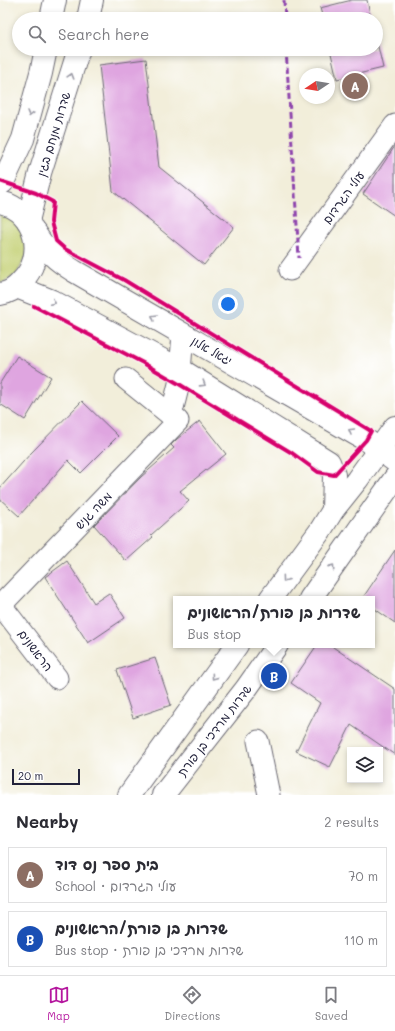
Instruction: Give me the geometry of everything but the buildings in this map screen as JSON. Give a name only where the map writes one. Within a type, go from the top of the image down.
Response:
[{"type":"street","points":[[52,12],[55,0]]},
{"type":"street","points":[[89,12],[92,0]]},
{"type":"street","points":[[0,184],[3,182],[23,140],[45,56]]},
{"type":"street","name":"שדרות מנחם בגין","points":[[8,290],[27,276],[34,263],[36,248],[32,227],[40,173],[77,56]]},
{"type":"street","name":"עולי הגרדום","points":[[290,270],[395,125]]},
{"type":"street","name":"יגאל אלון","points":[[0,202],[6,203],[18,210],[32,227],[43,246],[59,261],[366,440],[387,455]]},
{"type":"street","points":[[8,290],[52,301],[181,370],[329,462],[334,475],[333,510]]},
{"type":"street","name":"משה גניש","points":[[1,605],[178,421],[171,416],[179,384],[183,334]]},
{"type":"street","points":[[126,379],[171,416]]},
{"type":"street","points":[[272,596],[320,531],[333,510],[387,455],[395,427]]},
{"type":"street","points":[[312,596],[395,478]]},
{"type":"street","name":"הראשונים","points":[[1,605],[57,678]]},
{"type":"street","points":[[129,795],[235,648]]},
{"type":"street","name":"שדרות מרדכי בן פורת","points":[[163,795],[246,689],[275,648]]},
{"type":"street","points":[[258,741],[269,795]]},
{"type":"green space","points":[[0,210],[10,215],[25,233],[27,255],[16,275],[0,284]]},
{"type":"marked path","points":[[284,0],[285,12]]},
{"type":"marked path","points":[[286,56],[299,258]]},
{"type":"cycle path","points":[[0,181],[36,193],[53,202],[51,222],[56,241],[65,249],[124,280],[371,431],[366,440],[334,475],[318,472],[292,453],[179,384],[143,363],[34,306]]},
{"type":"place","name":"בית ספר נס דוד","points":[[355,86]]},
{"type":"place","name":"שדרות בן פורת/הראשונים","points":[[274,676]]}]
